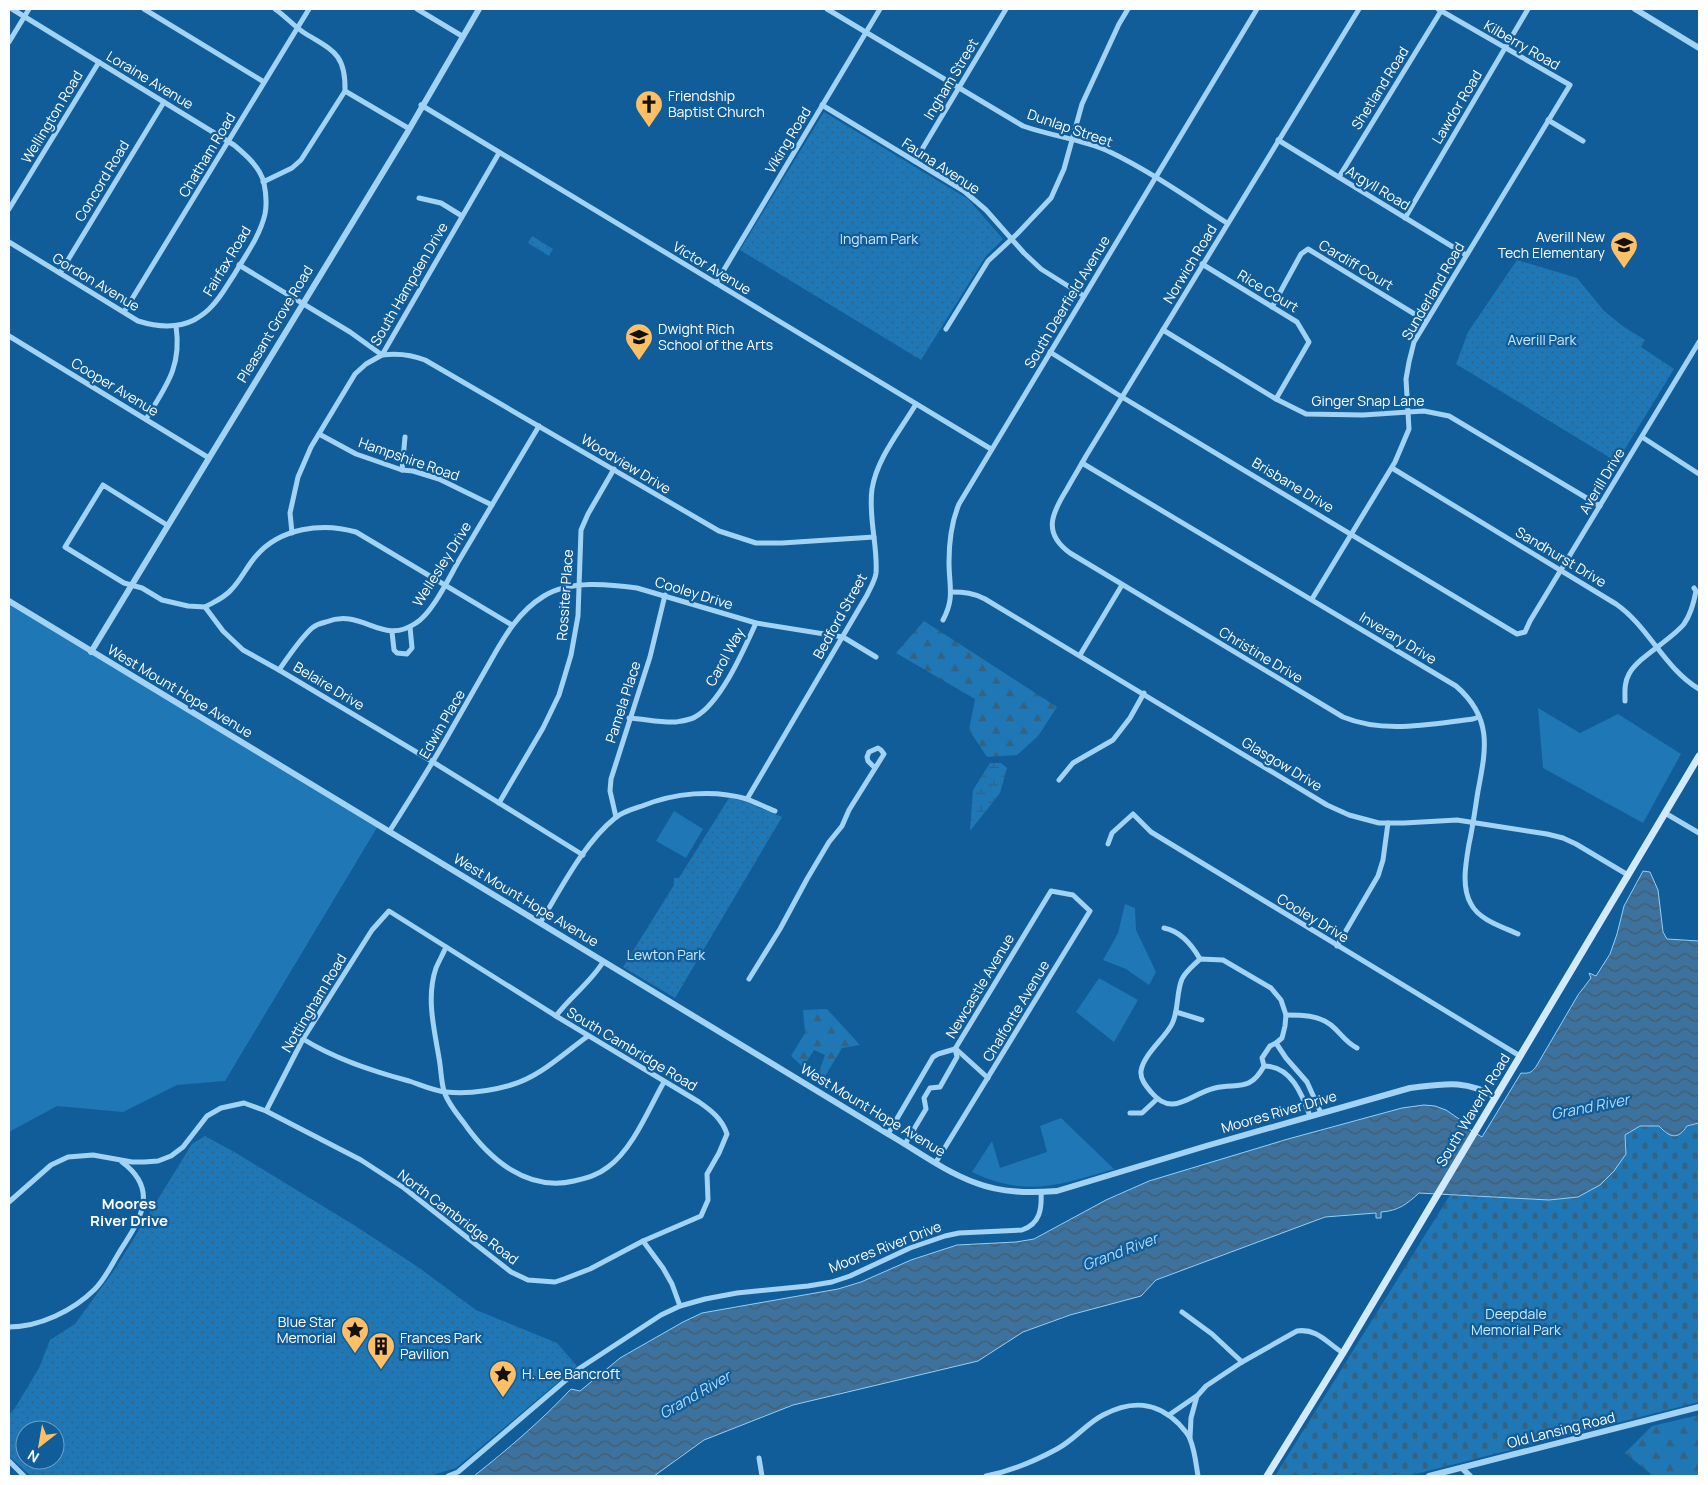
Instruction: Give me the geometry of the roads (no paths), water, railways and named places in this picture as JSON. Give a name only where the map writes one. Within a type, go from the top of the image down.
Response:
[{"type":"main road","name":"South Waverly Road","points":[[1267,1476],[1343,1353],[1699,756]]},
{"type":"street","name":"Loraine Avenue","points":[[12,9],[228,141],[252,162],[263,182]]},
{"type":"street","points":[[9,42],[29,9]]},
{"type":"street","points":[[144,9],[264,82]]},
{"type":"street","points":[[263,182],[292,168],[302,160],[345,91],[344,67],[338,57],[326,46],[298,28],[276,9]]},
{"type":"street","name":"Chatham Road","points":[[124,312],[309,9]]},
{"type":"street","points":[[417,9],[462,36]]},
{"type":"street","name":"Pleasant Grove Road","points":[[91,652],[406,133],[479,9]]},
{"type":"street","name":"Dunlap Street","points":[[827,9],[1023,126],[1073,139],[1108,151],[1156,178],[1227,223]]},
{"type":"street","name":"Viking Road","points":[[716,283],[880,9]]},
{"type":"street","name":"Ingham Street","points":[[915,161],[1006,9]]},
{"type":"street","points":[[946,329],[988,261],[1051,198],[1064,169],[1082,104],[1119,24],[1128,9]]},
{"type":"street","name":"Norwich Road","points":[[1054,534],[1052,520],[1055,509],[1121,397],[1359,9]]},
{"type":"street","name":"Lawdor Road","points":[[1405,218],[1528,9]]},
{"type":"street","points":[[1635,9],[1699,48]]},
{"type":"street","name":"South Deerfield Avenue","points":[[943,620],[950,604],[951,592],[949,564],[950,532],[959,504],[1156,178],[1254,10]]},
{"type":"street","name":"Kilberry Road","points":[[1440,10],[1570,85]]},
{"type":"street","name":"Shetland Road","points":[[1339,177],[1440,10]]},
{"type":"street","name":"Wellington Road","points":[[9,209],[99,62]]},
{"type":"street","name":"Sunderland Road","points":[[1312,599],[1392,468],[1405,440],[1408,429],[1406,380],[1408,362],[1414,342],[1570,85]]},
{"type":"street","points":[[345,91],[408,128]]},
{"type":"street","name":"Concord Road","points":[[60,273],[164,102]]},
{"type":"street","name":"Fauna Avenue","points":[[822,105],[964,191],[975,200],[1041,269],[1084,296]]},
{"type":"street","name":"Victor Avenue","points":[[421,106],[992,450]]},
{"type":"street","points":[[1548,120],[1583,141]]},
{"type":"street","name":"Argyll Road","points":[[1278,140],[1466,255]]},
{"type":"street","name":"South Hampden Drive","points":[[292,532],[290,513],[298,477],[319,434],[355,374],[366,364],[382,355],[499,153]]},
{"type":"street","name":"Fairfax Road","points":[[176,326],[192,320],[212,307],[253,244],[265,214],[266,204],[263,182]]},
{"type":"street","points":[[419,198],[440,203],[462,216]]},
{"type":"street","name":"Gordon Avenue","points":[[9,242],[138,321],[151,325],[176,326]]},
{"type":"street","name":"Cardiff Court","points":[[1272,307],[1301,254],[1308,249],[1426,321]]},
{"type":"street","name":"Rice Court","points":[[1202,264],[1297,322],[1309,342],[1276,400]]},
{"type":"street","points":[[239,265],[350,332],[382,355]]},
{"type":"street","points":[[146,419],[167,384],[176,362],[178,341],[176,326]]},
{"type":"street","name":"Ginger Snap Lane","points":[[1163,330],[1276,400],[1306,414],[1363,415],[1424,410],[1448,416],[1600,506]]},
{"type":"street","name":"Cooper Avenue","points":[[9,336],[209,458]]},
{"type":"street","name":"Averill Drive","points":[[1525,632],[1699,342]]},
{"type":"street","name":"Brisbane Drive","points":[[1050,352],[1121,397],[1506,628],[1517,634],[1525,632]]},
{"type":"street","name":"Woodview Drive","points":[[382,355],[406,354],[425,360],[727,535],[756,543],[782,543],[874,536]]},
{"type":"street","name":"Bedford Street","points":[[747,799],[874,580],[876,564],[871,496],[875,477],[916,404]]},
{"type":"street","name":"Wellesley Drive","points":[[392,632],[410,627],[419,622],[428,612],[539,426]]},
{"type":"street","name":"Hampshire Road","points":[[319,434],[356,454],[402,470],[439,479],[492,505]]},
{"type":"street","points":[[402,470],[406,437]]},
{"type":"street","points":[[1642,437],[1699,474]]},
{"type":"street","name":"Inverary Drive","points":[[1082,463],[1456,686],[1471,701],[1483,729],[1485,748],[1474,822],[1466,859],[1467,895],[1471,905],[1479,914],[1518,934]]},
{"type":"street","name":"Sandhurst Drive","points":[[1392,468],[1624,609],[1677,673],[1699,689]]},
{"type":"street","name":"Rossiter Place","points":[[499,803],[543,728],[559,695],[575,635],[579,586],[580,530],[614,470]]},
{"type":"street","points":[[168,525],[103,485],[65,546],[124,583],[142,588],[162,600],[188,606],[205,607],[219,600],[231,590],[256,555],[271,542],[292,532],[322,528],[347,530],[356,532],[512,625]]},
{"type":"street","name":"Christine Drive","points":[[1054,534],[1065,550],[1336,714],[1349,720],[1368,725],[1394,727],[1479,717]]},
{"type":"street","name":"Cooley Drive","points":[[512,625],[532,604],[558,590],[579,586],[621,585],[665,595],[756,623],[842,638],[876,657]]},
{"type":"street","points":[[1080,655],[1122,585]]},
{"type":"street","points":[[1625,701],[1624,687],[1629,674],[1686,620],[1693,605],[1696,591],[1694,588]]},
{"type":"street","name":"Glasgow Drive","points":[[951,592],[976,594],[985,599],[1336,810],[1362,819],[1388,824],[1440,820],[1474,822],[1547,834],[1563,838],[1628,875]]},
{"type":"street","name":"Pamela Place","points":[[616,817],[610,791],[611,779],[650,657],[665,595]]},
{"type":"street","name":"West Mount Hope Avenue","points":[[9,601],[936,1162],[969,1180],[993,1188],[1013,1192],[1041,1192]]},
{"type":"street","name":"Belaire Drive","points":[[205,607],[223,631],[243,650],[433,762],[582,856]]},
{"type":"street","points":[[279,670],[296,646],[314,626],[340,617],[360,620],[381,630],[392,632],[394,650],[406,654],[412,648],[410,627]]},
{"type":"street","name":"Carol Way","points":[[629,718],[676,722],[695,717],[718,696],[740,658],[756,623]]},
{"type":"street","name":"Edwin Place","points":[[389,832],[433,762],[512,625]]},
{"type":"street","points":[[1059,780],[1073,763],[1113,740],[1130,718],[1144,693]]},
{"type":"street","points":[[749,979],[780,929],[829,842],[842,826],[849,810],[875,768]]},
{"type":"street","points":[[540,923],[582,856],[598,835],[616,817],[655,800],[682,794],[719,794],[747,799],[775,811]]},
{"type":"street","points":[[1665,813],[1699,833]]},
{"type":"street","name":"Cooley Drive","points":[[1108,844],[1112,833],[1133,814],[1151,832],[1520,1056]]},
{"type":"street","points":[[1337,946],[1378,876],[1383,860],[1388,824]]},
{"type":"street","name":"Newcastle Avenue","points":[[888,1134],[933,1057],[955,1049],[1051,891]]},
{"type":"street","name":"Chalfonte Avenue","points":[[936,1162],[1090,911],[1073,895],[1051,891]]},
{"type":"street","name":"South Cambridge Road","points":[[389,911],[711,1111],[719,1119],[727,1134],[719,1153],[706,1174],[708,1200],[701,1216],[643,1241]]},
{"type":"street","name":"Nottingham Road","points":[[266,1111],[303,1039],[372,930],[389,911]]},
{"type":"street","points":[[1164,928],[1174,930],[1193,947],[1200,959]]},
{"type":"street","points":[[446,947],[436,967],[431,999],[444,1092],[472,1135],[486,1151],[511,1171],[543,1183],[565,1183],[596,1175],[610,1166],[621,1155],[634,1136],[664,1082]]},
{"type":"street","points":[[1200,959],[1224,960],[1271,988],[1281,1000],[1286,1015],[1286,1026],[1282,1038],[1276,1044],[1270,1046],[1262,1058],[1264,1066],[1259,1075],[1250,1083],[1240,1086],[1216,1088],[1185,1102],[1175,1104],[1157,1100],[1146,1086],[1141,1070],[1146,1059],[1173,1023],[1182,979],[1200,959]]},
{"type":"street","points":[[556,1016],[603,962]]},
{"type":"street","points":[[1176,1012],[1202,1020]]},
{"type":"street","points":[[1286,1015],[1308,1015],[1318,1018],[1330,1025],[1345,1042],[1357,1048]]},
{"type":"street","points":[[303,1039],[321,1050],[387,1076],[444,1092],[468,1093],[512,1085],[547,1066],[588,1036]]},
{"type":"street","points":[[1276,1044],[1308,1082],[1321,1113]]},
{"type":"street","points":[[955,1049],[988,1078]]},
{"type":"street","points":[[905,1144],[926,1109],[924,1098],[930,1088],[940,1087],[955,1062],[957,1057],[955,1049]]},
{"type":"street","points":[[1264,1066],[1274,1066],[1283,1072],[1298,1088],[1310,1116]]},
{"type":"street","name":"Moores River Drive","points":[[448,1476],[458,1472],[580,1368],[661,1316],[680,1306],[737,1293],[832,1282],[850,1276],[910,1248],[945,1236],[959,1233],[1012,1231],[1027,1228],[1040,1214],[1041,1192],[1057,1191],[1392,1093],[1433,1085],[1461,1084],[1480,1089],[1495,1098]]},
{"type":"street","points":[[1130,1113],[1142,1113],[1157,1100]]},
{"type":"street","name":"North Cambridge Road","points":[[9,1202],[51,1165],[68,1157],[93,1155],[144,1162],[171,1156],[183,1148],[206,1116],[221,1108],[244,1103],[266,1111],[361,1160],[404,1188],[511,1272],[528,1280],[554,1282],[573,1276],[643,1241]]},
{"type":"street","points":[[9,1327],[33,1324],[67,1310],[95,1289],[103,1279],[141,1216],[144,1199],[140,1183],[129,1166],[120,1160]]},
{"type":"street","points":[[643,1241],[663,1268],[672,1284],[680,1306]]},
{"type":"street","points":[[1182,1312],[1212,1334],[1242,1362]]},
{"type":"street","points":[[1169,1415],[1198,1395],[1206,1386],[1242,1362],[1297,1331],[1305,1330],[1316,1333],[1343,1353]]},
{"type":"street","points":[[1198,1395],[1191,1418],[1190,1438],[1198,1476]]},
{"type":"street","points":[[986,1476],[1004,1472],[1058,1448],[1100,1416],[1118,1408],[1136,1404],[1155,1408],[1169,1415],[1190,1438]]},
{"type":"street","name":"Old Lansing Road","points":[[1428,1476],[1699,1407]]},
{"type":"street","points":[[759,1458],[762,1476]]},
{"type":"street","points":[[9,1461],[24,1476]]},
{"type":"street","points":[[1462,1468],[1470,1476]]},
{"type":"water","name":"Grand River","points":[[1643,871],[1650,872],[1658,890],[1663,932],[1667,939],[1699,941],[1699,1123],[1687,1126],[1684,1131],[1674,1136],[1659,1126],[1640,1126],[1625,1135],[1626,1154],[1614,1171],[1600,1185],[1578,1197],[1549,1200],[1419,1193],[1402,1206],[1381,1212],[1381,1218],[1376,1218],[1376,1213],[1325,1217],[1156,1280],[1141,1296],[1070,1315],[1023,1332],[978,1361],[793,1405],[704,1440],[654,1476],[474,1476],[524,1434],[571,1389],[580,1391],[620,1358],[702,1313],[838,1289],[861,1282],[911,1260],[957,1245],[1016,1242],[1034,1239],[1106,1200],[1149,1181],[1288,1139],[1402,1108],[1424,1105],[1435,1106],[1446,1110],[1465,1123],[1464,1126],[1482,1137],[1521,1073],[1530,1072],[1535,1067],[1578,995],[1591,978],[1589,973],[1596,976],[1610,954],[1624,906]]},
{"type":"place","name":"Friendship Baptist Church","points":[[649,128]]},
{"type":"place","name":"Averill New Tech Elementary","points":[[1624,269]]},
{"type":"place","name":"Dwight Rich School of the Arts","points":[[639,361]]},
{"type":"place","name":"Blue Star Memorial","points":[[355,1354]]},
{"type":"place","name":"Frances Park Pavilion","points":[[381,1370]]},
{"type":"place","name":"H. Lee Bancroft","points":[[503,1398]]},
{"type":"district","name":"Moores River Drive","points":[[129,1212]]},
{"type":"park label","name":"Ingham Park","points":[[879,239]]},
{"type":"park label","name":"Averill Park","points":[[1542,340]]},
{"type":"park label","name":"Lewton Park","points":[[666,955]]},
{"type":"park label","name":"Deepdale Memorial Park","points":[[1516,1322]]}]
